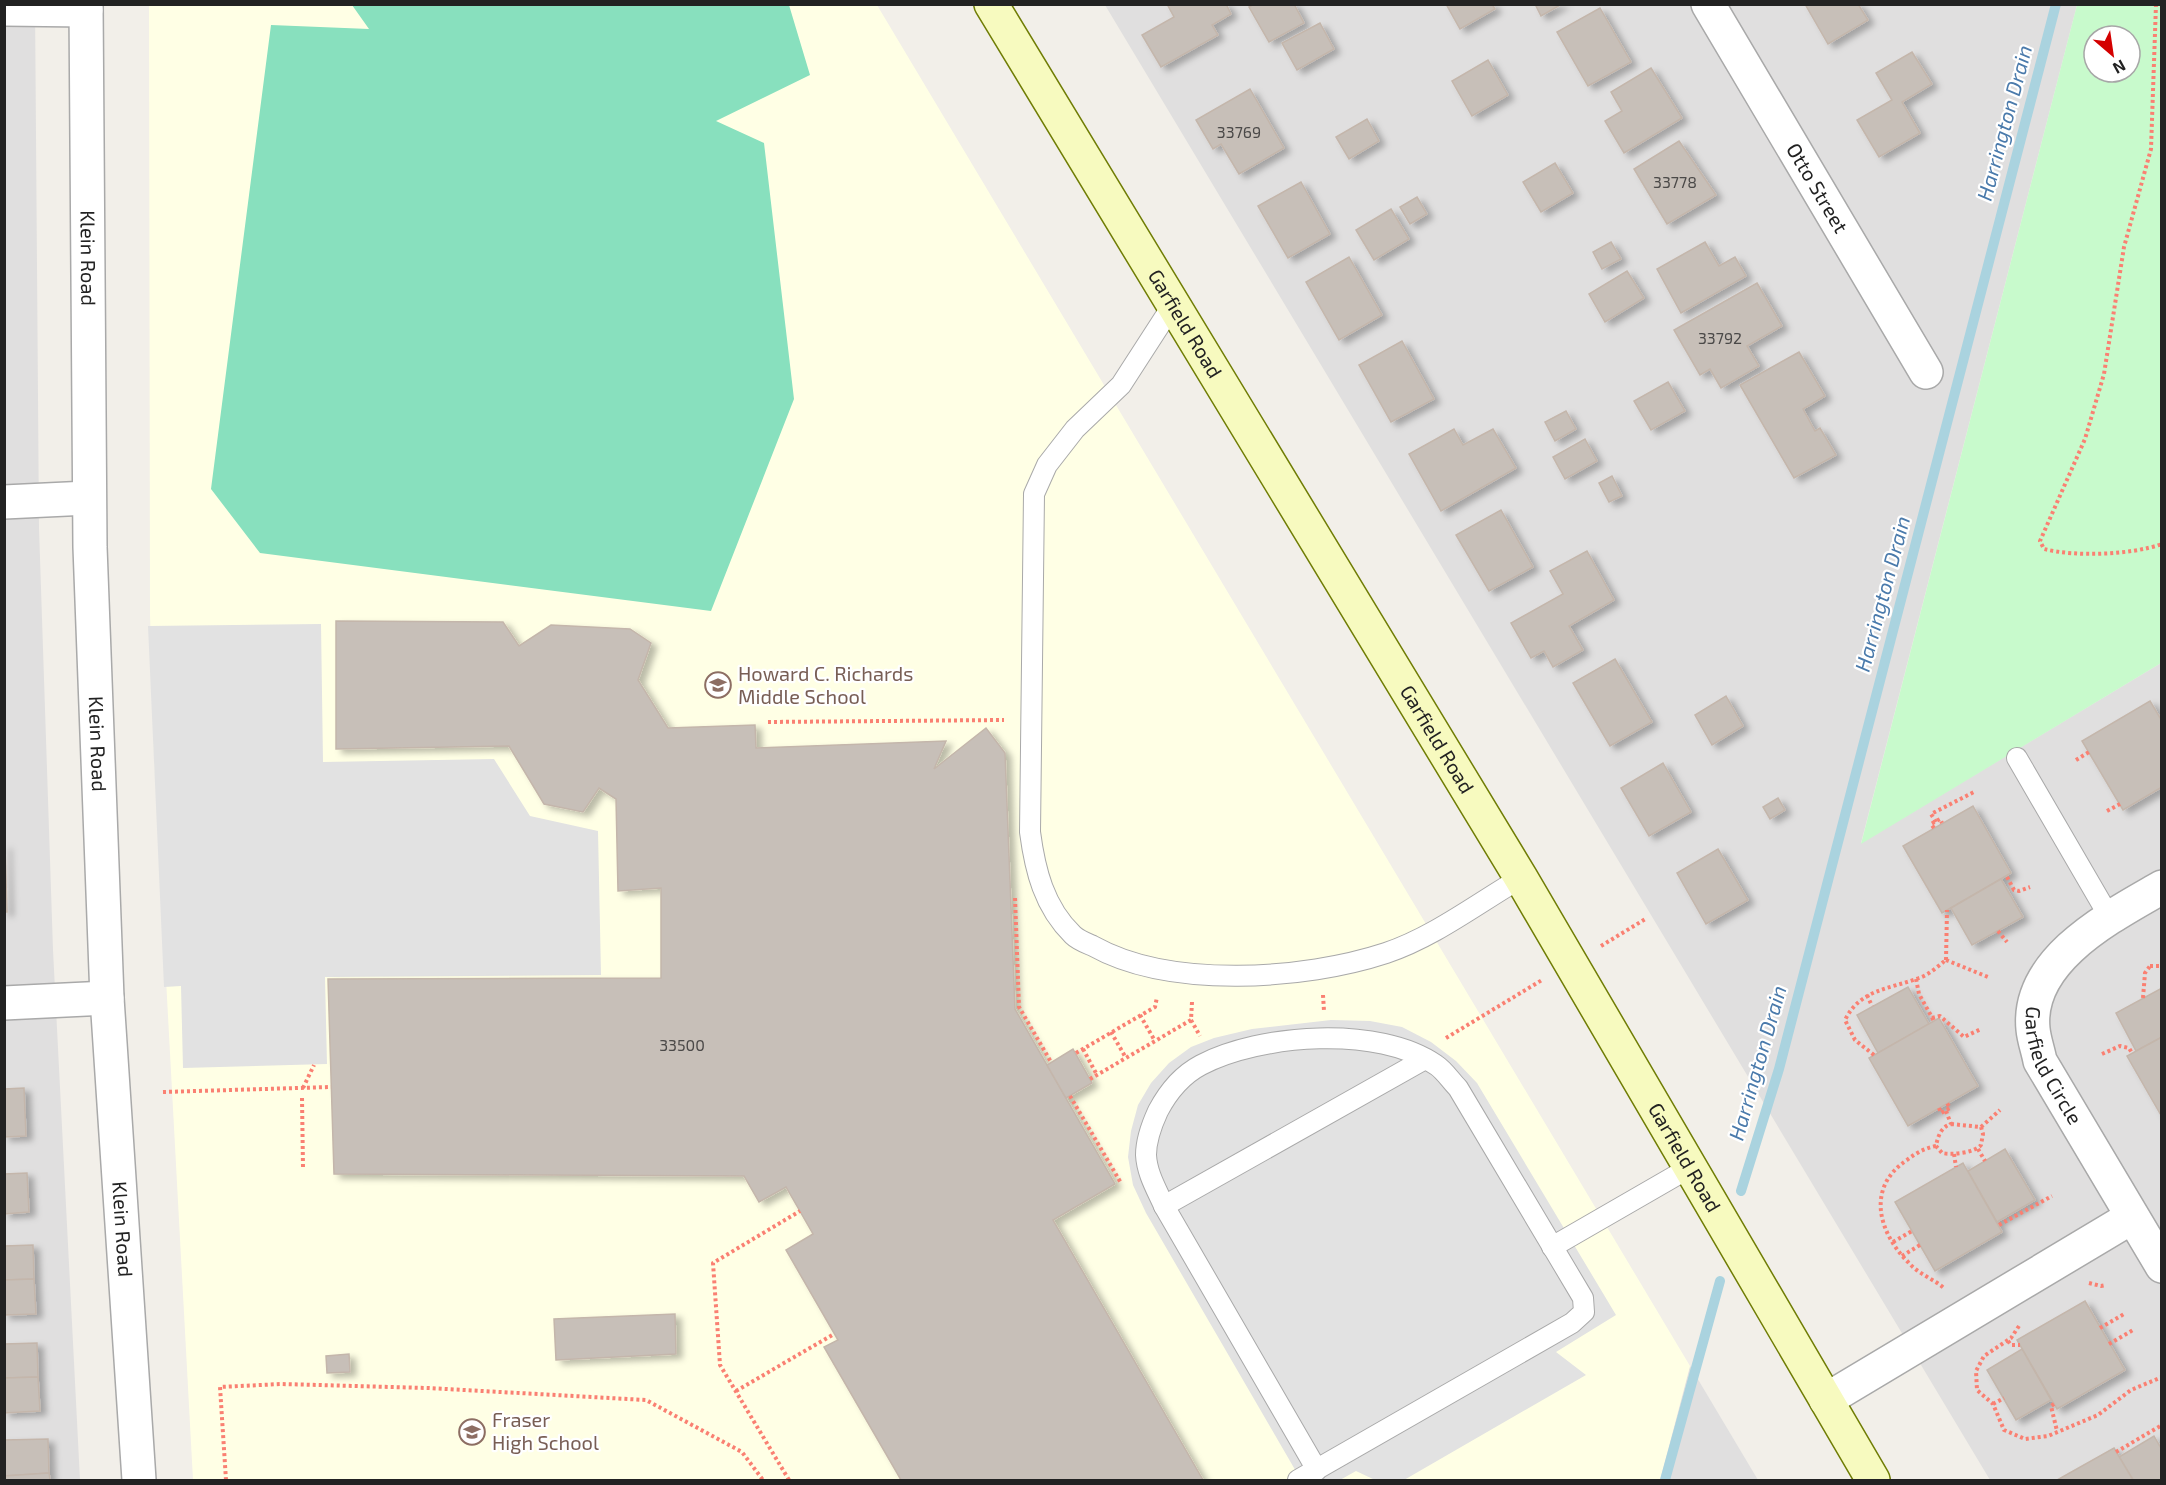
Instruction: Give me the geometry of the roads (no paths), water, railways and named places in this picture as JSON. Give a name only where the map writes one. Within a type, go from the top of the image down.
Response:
[{"type":"main road","name":"Garfield Road","points":[[991,4],[1521,878],[1873,1480]]},
{"type":"street","name":"Otto Street","points":[[1708,4],[1926,372]]},
{"type":"street","points":[[4,9],[86,7]]},
{"type":"street","name":"Klein Road","points":[[86,7],[88,498],[107,998],[139,1480]]},
{"type":"street","points":[[4,502],[88,498]]},
{"type":"street","name":"Garfield Circle","points":[[2162,886],[2073,944],[2048,974],[2036,998],[2033,1028],[2040,1061],[2162,1266]]},
{"type":"street","points":[[4,1003],[107,998]]},
{"type":"street","points":[[1826,1400],[2132,1217]]},
{"type":"lane","points":[[1174,303],[1121,385],[1075,429],[1047,465],[1035,494],[1030,832],[1033,860],[1041,888],[1055,913],[1074,936],[1108,955],[1149,967],[1218,974],[1286,972],[1320,968],[1387,952],[1419,938],[1521,878]]},
{"type":"lane","points":[[2017,758],[2110,918]]},
{"type":"lane","points":[[1298,1480],[1317,1470],[1572,1323],[1584,1312],[1583,1298],[1458,1088],[1436,1065],[1425,1059],[1399,1048],[1371,1042],[1305,1039],[1234,1052],[1200,1065],[1180,1080],[1164,1099],[1151,1126],[1146,1154],[1150,1176],[1164,1206],[1317,1470]]},
{"type":"lane","points":[[1164,1206],[1425,1059]]},
{"type":"lane","points":[[1552,1247],[1689,1168]]},
{"type":"waterway","name":"Harrington Drain","points":[[1741,1191],[1779,1069],[2056,4]]},
{"type":"waterway","name":"Harrington Drain","points":[[1665,1480],[1720,1281]]},
{"type":"place","name":"Howard C. Richards Middle School","points":[[718,685]]},
{"type":"place","name":"Fraser High School","points":[[472,1432]]}]
